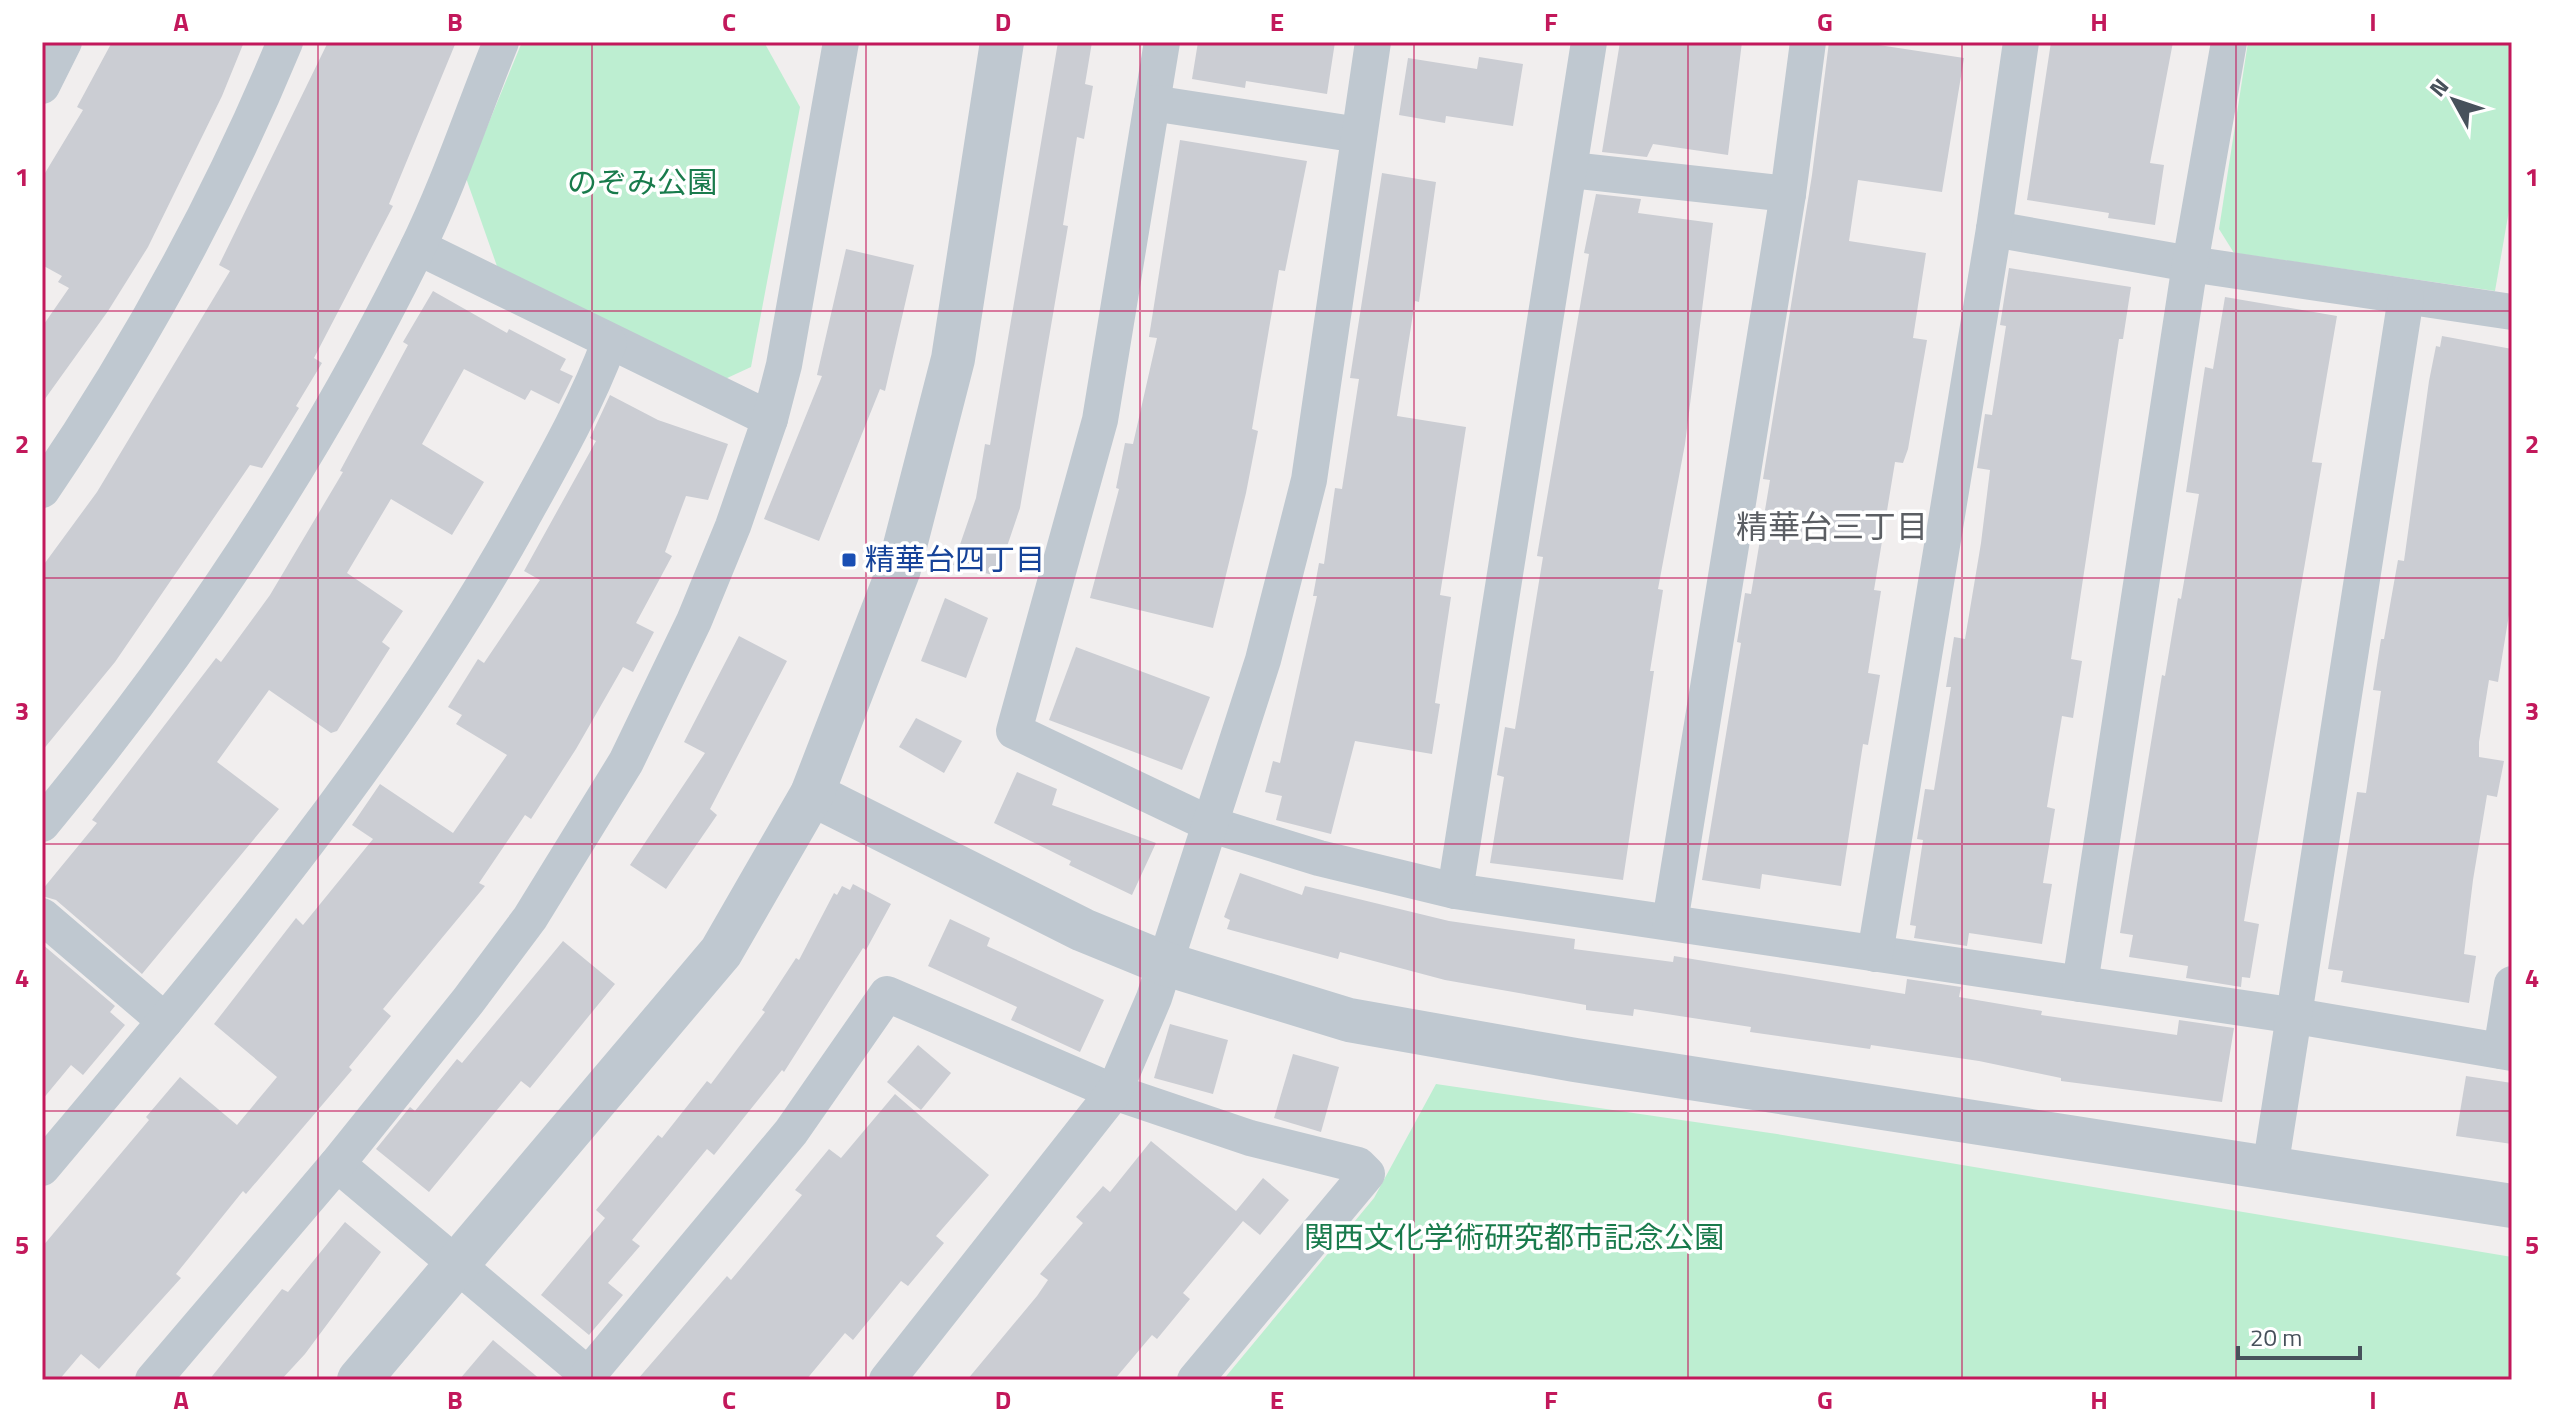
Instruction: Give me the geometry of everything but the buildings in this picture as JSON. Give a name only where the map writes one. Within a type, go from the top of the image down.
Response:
[{"type":"street","points":[[42,86],[64,42]]},
{"type":"street","points":[[42,490],[170,282],[254,116],[285,42]]},
{"type":"street","points":[[42,824],[116,735],[246,548],[339,394],[418,247],[501,42]]},
{"type":"street","points":[[359,1380],[721,952],[812,794],[899,569],[953,359],[1002,42]]},
{"type":"street","points":[[1162,42],[1100,420],[1014,731],[1212,825],[1319,858],[1455,891],[2296,1016],[2506,1052],[2512,984]]},
{"type":"street","points":[[887,1380],[1114,1092],[1166,964],[1263,660],[1309,480],[1373,42]]},
{"type":"street","points":[[1455,891],[1589,42]]},
{"type":"street","points":[[1670,922],[1788,194],[1808,42]]},
{"type":"street","points":[[1875,954],[1994,229],[2021,42]]},
{"type":"street","points":[[2080,984],[2190,264],[2229,42]]},
{"type":"street","points":[[153,1380],[337,1164],[530,918],[587,830],[633,748],[694,621],[733,526],[770,419],[784,365],[838,43]]},
{"type":"street","points":[[1152,103],[1359,135]]},
{"type":"street","points":[[1571,170],[1788,194]]},
{"type":"street","points":[[1994,229],[2190,264],[2512,312]]},
{"type":"street","points":[[418,247],[770,419]]},
{"type":"street","points":[[2270,1169],[2406,297]]},
{"type":"street","points":[[42,1168],[258,910],[363,771],[432,669],[540,485],[596,377],[609,343]]},
{"type":"street","points":[[812,794],[1083,930],[1166,964],[1349,1020],[1575,1060],[2512,1206]]},
{"type":"street","points":[[42,916],[165,1021]]},
{"type":"street","points":[[337,1164],[458,1263],[586,1378],[791,1132],[887,994],[1114,1092],[1250,1138],[1358,1165],[1367,1174],[1195,1380]]},
{"type":"green space","name":"のぞみ公園","points":[[522,42],[764,42],[800,107],[751,367],[725,379],[498,269],[466,178]]},
{"type":"green space","points":[[2248,42],[2512,42],[2512,193],[2495,291],[2234,253],[2219,229]]},
{"type":"green space","name":"関西文化学術研究都市記念公園","points":[[1436,1084],[1777,1134],[2512,1257],[2512,1380],[1223,1380],[1374,1198]]},
{"type":"place","name":"精華台四丁目","points":[[849,560]]},
{"type":"district","name":"精華台三丁目","points":[[1832,527]]}]
